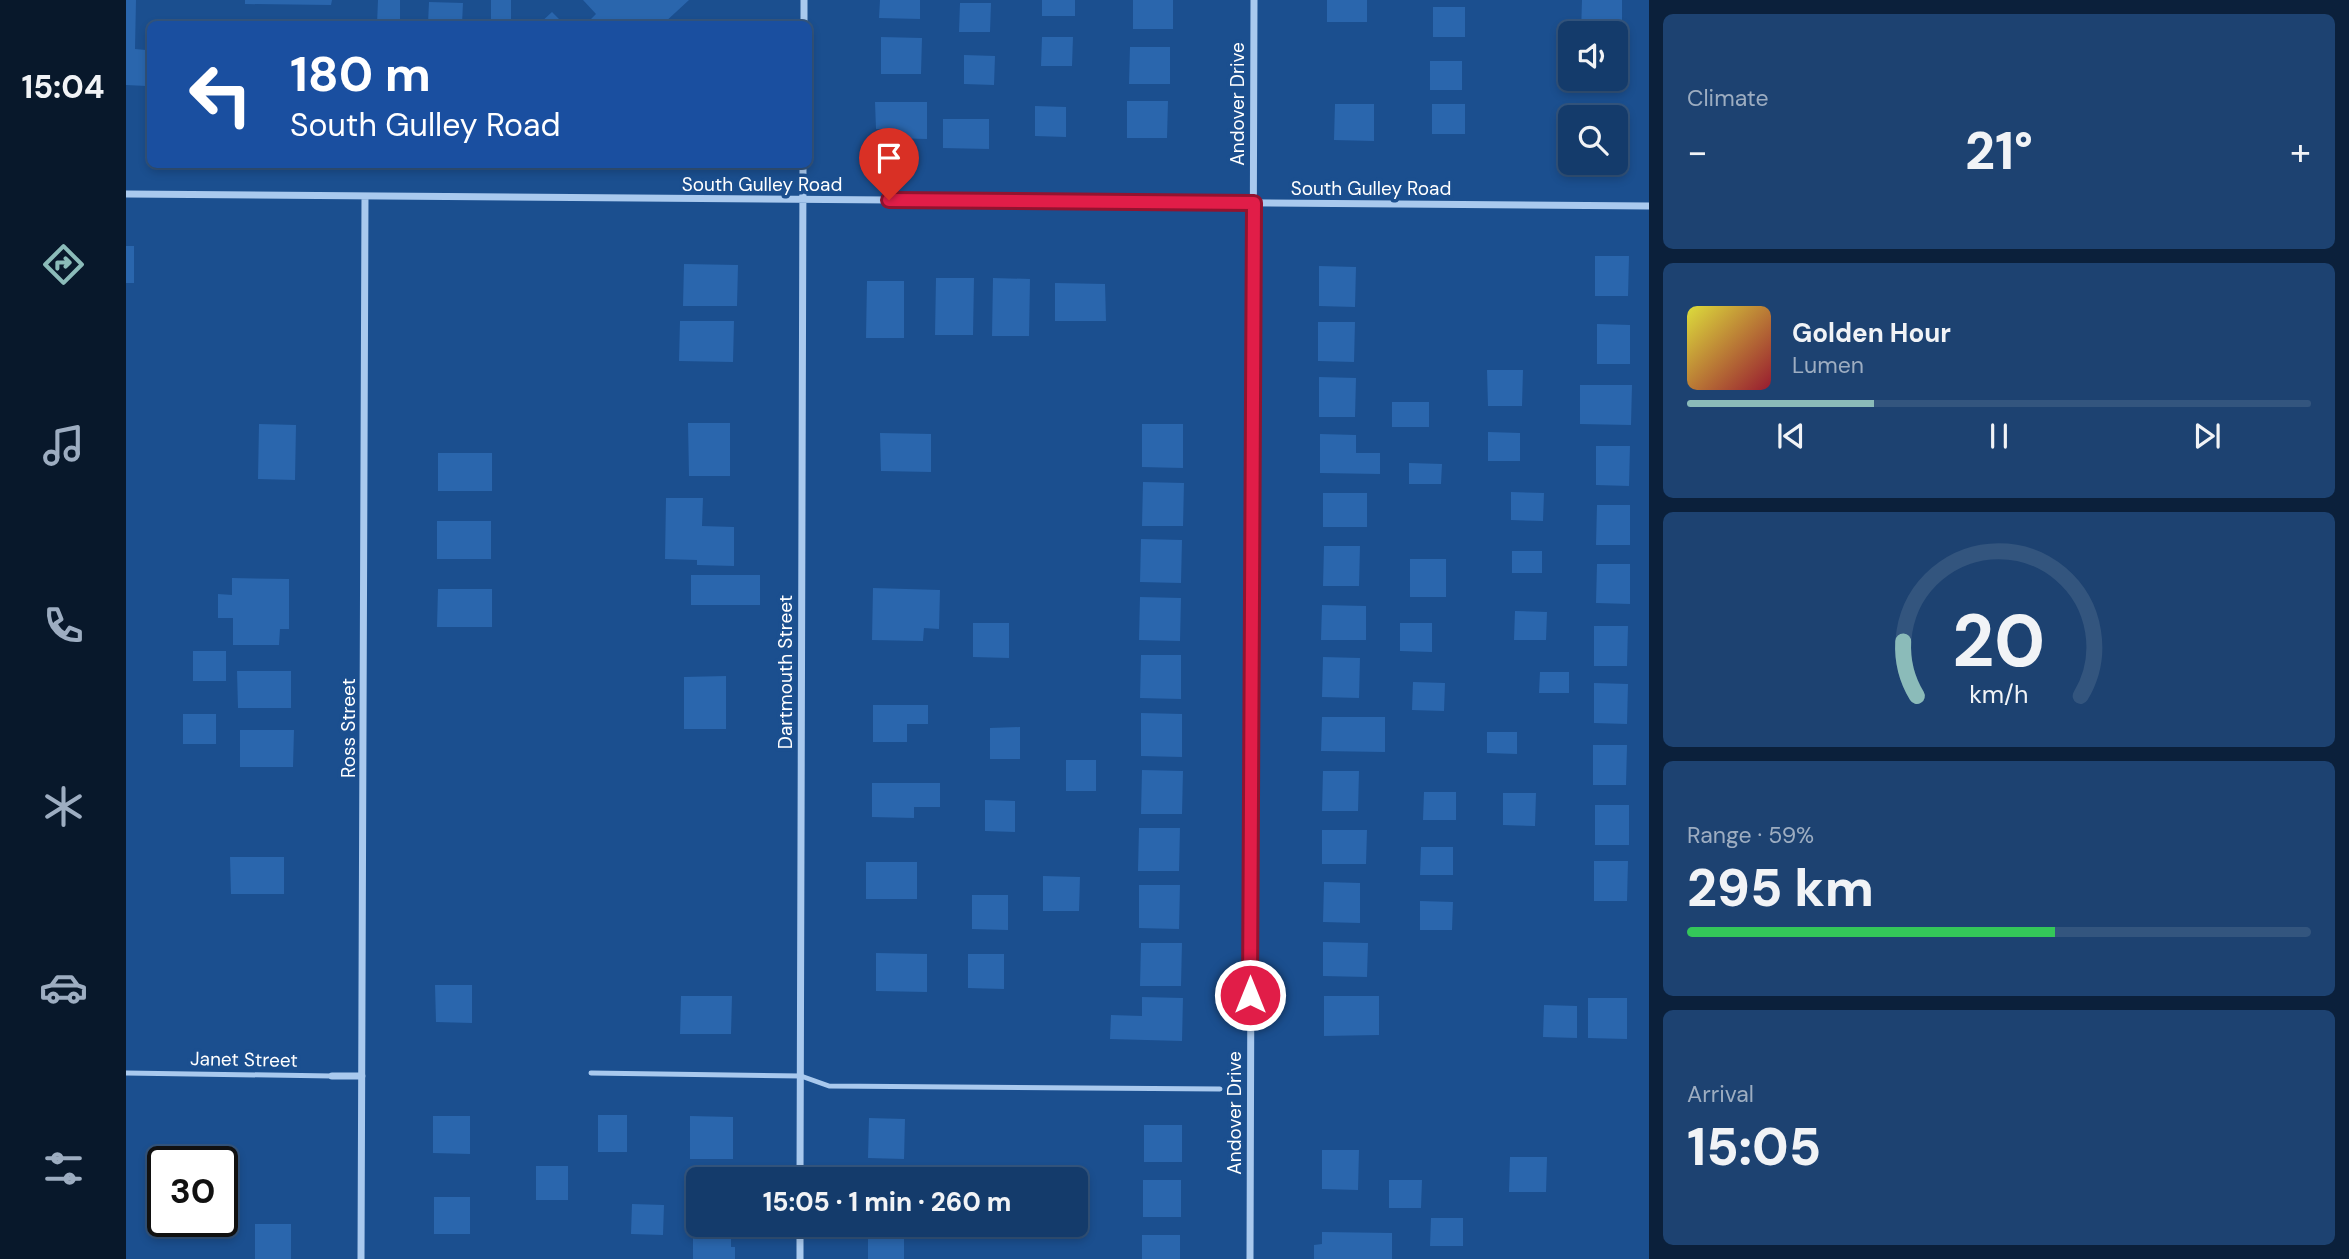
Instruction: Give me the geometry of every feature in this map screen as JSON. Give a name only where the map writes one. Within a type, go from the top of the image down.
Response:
[{"type":"street","points":[[804,0],[804,21]]},
{"type":"street","name":"Andover Drive","points":[[1250,1259],[1254,0]]},
{"type":"street","name":"Dartmouth Street","points":[[800,1167],[803,168]]},
{"type":"street","name":"South Gulley Road","points":[[126,194],[1649,206]]},
{"type":"street","name":"Ross Street","points":[[360,1259],[365,196]]},
{"type":"street","name":"Janet Street","points":[[332,1076],[362,1076]]},
{"type":"street","points":[[800,1237],[800,1259]]},
{"type":"lane","name":"Janet Street","points":[[126,1073],[332,1076]]},
{"type":"lane","points":[[591,1073],[801,1076],[829,1086],[1220,1090]]},
{"type":"building","points":[[126,0],[136,0],[135,49],[146,50],[146,86],[126,85]]},
{"type":"building","points":[[245,0],[332,0],[331,5],[245,4]]},
{"type":"building","points":[[378,0],[400,0],[400,21],[377,21]]},
{"type":"building","points":[[491,0],[511,0],[511,21],[491,21]]},
{"type":"building","points":[[583,0],[689,0],[666,21],[589,21],[596,14]]},
{"type":"building","points":[[880,0],[920,0],[920,19],[879,18]]},
{"type":"building","points":[[1042,0],[1075,0],[1075,16],[1042,16]]},
{"type":"building","points":[[1133,0],[1173,0],[1173,29],[1133,29]]},
{"type":"building","points":[[1327,0],[1367,0],[1367,22],[1327,22]]},
{"type":"building","points":[[1582,0],[1622,0],[1622,21],[1581,21]]},
{"type":"building","points":[[429,2],[463,3],[462,21],[428,21]]},
{"type":"building","points":[[960,3],[991,3],[990,32],[959,32]]},
{"type":"building","points":[[1433,7],[1465,7],[1465,37],[1433,37]]},
{"type":"building","points":[[552,12],[561,21],[542,21]]},
{"type":"building","points":[[881,37],[922,38],[921,74],[881,74]]},
{"type":"building","points":[[1042,37],[1073,37],[1072,66],[1041,66]]},
{"type":"building","points":[[1130,47],[1170,47],[1170,84],[1129,84]]},
{"type":"building","points":[[964,55],[995,56],[994,85],[964,84]]},
{"type":"building","points":[[1430,61],[1462,61],[1462,90],[1430,90]]},
{"type":"building","points":[[1127,101],[1168,101],[1167,138],[1127,138]]},
{"type":"building","points":[[875,102],[927,102],[927,139],[887,138],[887,129],[876,129]]},
{"type":"building","points":[[1335,104],[1374,104],[1374,141],[1334,140]]},
{"type":"building","points":[[1432,104],[1465,104],[1465,134],[1432,134]]},
{"type":"building","points":[[1035,106],[1066,107],[1066,137],[1035,136]]},
{"type":"building","points":[[943,119],[989,119],[989,149],[943,148]]},
{"type":"building","points":[[126,246],[134,246],[134,283],[126,283]]},
{"type":"building","points":[[1595,256],[1629,256],[1628,296],[1595,296]]},
{"type":"building","points":[[684,264],[738,265],[737,306],[683,306]]},
{"type":"building","points":[[1319,266],[1356,267],[1355,307],[1319,306]]},
{"type":"building","points":[[936,278],[974,278],[973,335],[935,335]]},
{"type":"building","points":[[993,278],[1030,279],[1029,336],[992,336]]},
{"type":"building","points":[[867,281],[904,281],[904,338],[866,338]]},
{"type":"building","points":[[1055,283],[1105,284],[1106,321],[1055,321]]},
{"type":"building","points":[[680,321],[734,321],[733,362],[679,361]]},
{"type":"building","points":[[1318,322],[1355,322],[1354,362],[1318,361]]},
{"type":"building","points":[[1597,324],[1630,325],[1630,364],[1597,364]]},
{"type":"building","points":[[1487,370],[1523,370],[1522,406],[1488,406]]},
{"type":"building","points":[[1319,377],[1356,378],[1355,417],[1319,417]]},
{"type":"building","points":[[1580,385],[1632,385],[1631,425],[1580,424]]},
{"type":"building","points":[[1392,402],[1429,402],[1429,427],[1392,427]]},
{"type":"building","points":[[688,423],[730,423],[730,476],[689,476]]},
{"type":"building","points":[[259,424],[296,425],[295,480],[258,479]]},
{"type":"building","points":[[1142,424],[1183,424],[1183,468],[1142,467]]},
{"type":"building","points":[[1488,432],[1520,433],[1520,461],[1488,461]]},
{"type":"building","points":[[880,433],[931,434],[931,472],[881,471]]},
{"type":"building","points":[[1320,434],[1356,435],[1356,453],[1380,453],[1380,474],[1320,473]]},
{"type":"building","points":[[1596,446],[1630,446],[1629,486],[1596,485]]},
{"type":"building","points":[[438,453],[492,453],[492,491],[438,491]]},
{"type":"building","points":[[1409,463],[1442,464],[1441,484],[1409,484]]},
{"type":"building","points":[[1143,482],[1184,483],[1183,526],[1142,526]]},
{"type":"building","points":[[1511,492],[1544,493],[1543,521],[1511,520]]},
{"type":"building","points":[[1323,493],[1367,493],[1367,527],[1323,527]]},
{"type":"building","points":[[666,498],[703,498],[702,526],[734,527],[734,566],[697,565],[697,560],[665,559]]},
{"type":"building","points":[[1597,505],[1630,505],[1630,545],[1596,545]]},
{"type":"building","points":[[437,521],[491,521],[491,559],[437,559]]},
{"type":"building","points":[[1141,539],[1182,540],[1181,583],[1140,582]]},
{"type":"building","points":[[1324,546],[1360,546],[1359,586],[1323,586]]},
{"type":"building","points":[[1512,551],[1542,551],[1542,573],[1512,573]]},
{"type":"building","points":[[1410,559],[1446,559],[1446,597],[1410,597]]},
{"type":"building","points":[[1597,564],[1630,564],[1630,604],[1596,603]]},
{"type":"building","points":[[691,575],[760,575],[760,605],[691,605]]},
{"type":"building","points":[[232,578],[289,579],[289,629],[280,629],[279,645],[233,645],[233,618],[218,618],[218,594],[232,595]]},
{"type":"building","points":[[873,588],[940,590],[939,629],[924,628],[923,641],[872,640]]},
{"type":"building","points":[[438,589],[492,589],[492,627],[437,627]]},
{"type":"building","points":[[1140,597],[1181,598],[1180,641],[1139,640]]},
{"type":"building","points":[[1322,605],[1366,606],[1366,640],[1321,640]]},
{"type":"building","points":[[1515,611],[1547,612],[1546,640],[1514,640]]},
{"type":"building","points":[[973,623],[1009,623],[1009,658],[973,657]]},
{"type":"building","points":[[1400,623],[1432,623],[1432,652],[1400,651]]},
{"type":"building","points":[[1594,626],[1628,626],[1627,666],[1594,666]]},
{"type":"building","points":[[193,651],[226,651],[226,681],[193,681]]},
{"type":"building","points":[[1141,655],[1181,655],[1181,699],[1140,698]]},
{"type":"building","points":[[1323,657],[1360,658],[1359,698],[1322,697]]},
{"type":"building","points":[[237,671],[291,671],[291,708],[238,708]]},
{"type":"building","points":[[1540,672],[1569,672],[1569,693],[1539,693]]},
{"type":"building","points":[[726,676],[726,729],[684,729],[684,677]]},
{"type":"building","points":[[1413,682],[1445,683],[1444,711],[1412,710]]},
{"type":"building","points":[[1594,683],[1628,684],[1627,724],[1594,723]]},
{"type":"building","points":[[873,705],[928,705],[928,724],[907,724],[907,742],[873,742]]},
{"type":"building","points":[[1141,713],[1182,714],[1182,757],[1141,756]]},
{"type":"building","points":[[183,714],[216,714],[216,744],[183,744]]},
{"type":"building","points":[[1322,717],[1385,717],[1385,752],[1321,751]]},
{"type":"building","points":[[1020,727],[1020,759],[990,759],[990,728]]},
{"type":"building","points":[[240,730],[294,730],[293,767],[240,767]]},
{"type":"building","points":[[1487,732],[1517,732],[1517,754],[1487,753]]},
{"type":"building","points":[[1593,745],[1627,745],[1626,785],[1593,785]]},
{"type":"building","points":[[1066,760],[1096,760],[1096,791],[1066,791]]},
{"type":"building","points":[[1142,770],[1183,771],[1182,814],[1141,814]]},
{"type":"building","points":[[1323,771],[1359,771],[1358,811],[1322,811]]},
{"type":"building","points":[[872,783],[940,783],[940,807],[914,807],[914,818],[872,817]]},
{"type":"building","points":[[1424,792],[1456,792],[1456,820],[1423,820]]},
{"type":"building","points":[[1503,793],[1536,793],[1535,826],[1503,825]]},
{"type":"building","points":[[985,800],[1015,801],[1015,832],[985,831]]},
{"type":"building","points":[[1595,805],[1629,805],[1629,845],[1595,845]]},
{"type":"building","points":[[1139,828],[1180,828],[1179,871],[1138,871]]},
{"type":"building","points":[[1322,830],[1367,830],[1366,864],[1322,864]]},
{"type":"building","points":[[1421,847],[1453,847],[1453,875],[1420,875]]},
{"type":"building","points":[[230,857],[284,857],[284,894],[231,894]]},
{"type":"building","points":[[1594,861],[1628,861],[1627,901],[1594,901]]},
{"type":"building","points":[[866,862],[917,862],[917,899],[866,899]]},
{"type":"building","points":[[1043,876],[1080,877],[1079,911],[1043,911]]},
{"type":"building","points":[[1324,882],[1360,883],[1360,923],[1323,922]]},
{"type":"building","points":[[1139,885],[1180,885],[1179,929],[1139,928]]},
{"type":"building","points":[[972,895],[1008,895],[1008,930],[972,929]]},
{"type":"building","points":[[1420,901],[1453,902],[1452,930],[1420,930]]},
{"type":"building","points":[[1323,942],[1368,943],[1367,977],[1323,976]]},
{"type":"building","points":[[1141,943],[1182,943],[1181,986],[1140,986]]},
{"type":"building","points":[[876,953],[927,954],[927,992],[876,991]]},
{"type":"building","points":[[968,954],[1004,954],[1004,989],[968,988]]},
{"type":"building","points":[[435,985],[472,985],[472,1023],[436,1022]]},
{"type":"building","points":[[681,996],[732,996],[731,1034],[680,1034]]},
{"type":"building","points":[[1324,996],[1379,996],[1379,1035],[1324,1036]]},
{"type":"building","points":[[1142,997],[1183,998],[1182,1041],[1110,1039],[1111,1015],[1142,1016]]},
{"type":"building","points":[[1588,998],[1627,998],[1627,1039],[1588,1038]]},
{"type":"building","points":[[1544,1005],[1577,1006],[1577,1038],[1543,1037]]},
{"type":"building","points":[[598,1115],[627,1115],[627,1152],[598,1152]]},
{"type":"building","points":[[433,1116],[470,1116],[470,1154],[433,1153]]},
{"type":"building","points":[[690,1116],[733,1117],[733,1159],[690,1159]]},
{"type":"building","points":[[869,1118],[905,1119],[904,1159],[868,1158]]},
{"type":"building","points":[[1144,1125],[1182,1125],[1182,1162],[1144,1162]]},
{"type":"building","points":[[1322,1150],[1359,1150],[1358,1190],[1322,1189]]},
{"type":"building","points":[[1510,1157],[1547,1157],[1546,1192],[1509,1192]]},
{"type":"building","points":[[536,1166],[568,1166],[568,1200],[536,1200]]},
{"type":"building","points":[[1143,1180],[1181,1180],[1181,1217],[1143,1217]]},
{"type":"building","points":[[1389,1180],[1422,1180],[1421,1208],[1389,1208]]},
{"type":"building","points":[[434,1197],[470,1197],[470,1234],[434,1234]]},
{"type":"building","points":[[632,1204],[664,1205],[663,1235],[631,1234]]},
{"type":"building","points":[[1431,1218],[1463,1218],[1463,1246],[1430,1246]]},
{"type":"building","points":[[255,1224],[291,1224],[291,1259],[255,1259]]},
{"type":"building","points":[[1322,1232],[1392,1233],[1392,1259],[1314,1259],[1314,1245],[1322,1244]]},
{"type":"building","points":[[1142,1235],[1180,1235],[1180,1259],[1142,1259]]},
{"type":"building","points":[[693,1237],[731,1237],[731,1247],[735,1247],[735,1259],[693,1259]]},
{"type":"building","points":[[868,1239],[904,1239],[904,1259],[868,1259]]},
{"type":"route","points":[[889,200],[1254,203],[1250,995]]}]
